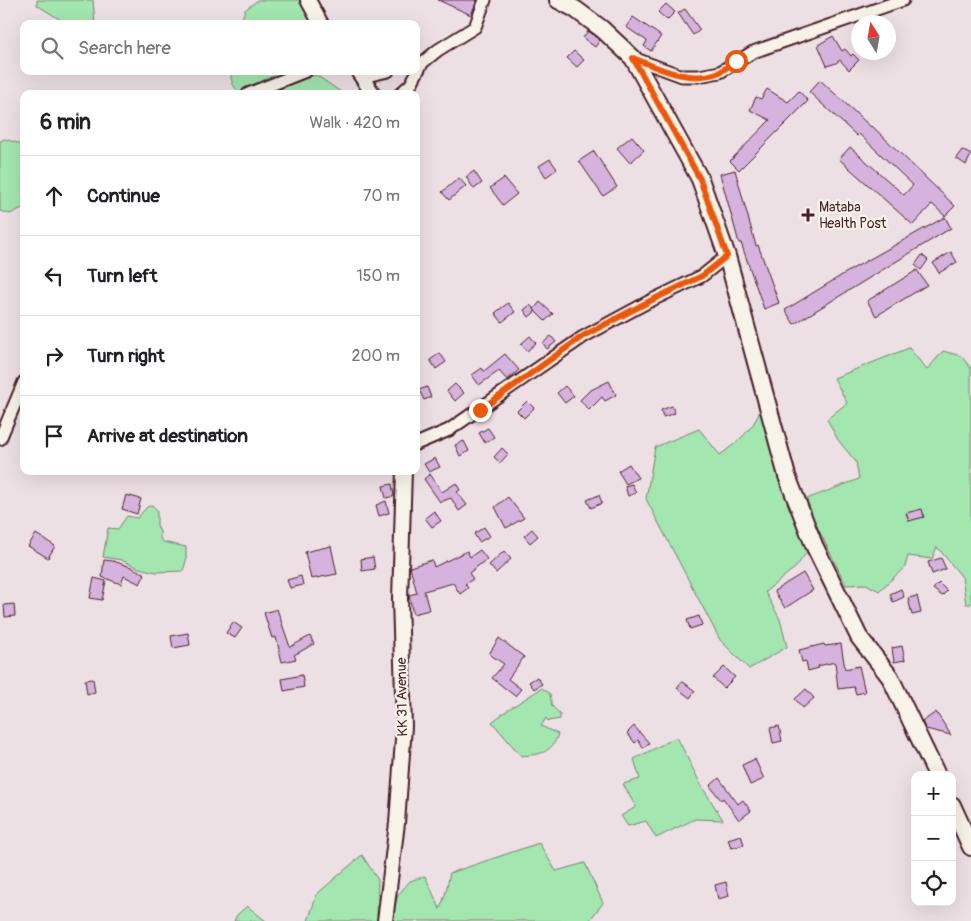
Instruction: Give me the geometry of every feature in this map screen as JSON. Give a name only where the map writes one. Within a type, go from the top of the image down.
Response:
[{"type":"main road","points":[[558,0],[575,9],[602,29],[633,58],[700,179],[727,256],[787,476],[814,545],[859,637],[890,677],[935,771]]},
{"type":"main road","points":[[956,815],[971,847]]},
{"type":"street","points":[[308,0],[318,20]]},
{"type":"street","points":[[420,63],[475,27],[485,0]]},
{"type":"street","points":[[633,58],[682,76],[699,76],[720,72],[761,49],[903,0]]},
{"type":"street","points":[[258,90],[296,75]]},
{"type":"street","points":[[361,75],[370,90]]},
{"type":"street","points":[[404,90],[411,84],[415,75]]},
{"type":"street","points":[[420,442],[449,430],[583,336],[702,276],[727,256]]},
{"type":"street","points":[[0,440],[20,392]]},
{"type":"street","name":"KK 31 Avenue","points":[[385,921],[397,823],[404,726],[400,599],[404,475]]},
{"type":"green space","points":[[37,0],[93,0],[95,20],[61,20],[37,5]]},
{"type":"green space","points":[[258,0],[301,0],[309,19],[311,20],[241,20],[245,10]]},
{"type":"green space","points":[[231,75],[289,75],[248,90],[237,90],[232,83]]},
{"type":"green space","points":[[316,75],[338,90],[266,90]]},
{"type":"green space","points":[[5,139],[20,144],[20,209],[10,214],[0,211],[0,141]]},
{"type":"green space","points":[[909,348],[927,370],[943,351],[961,356],[971,368],[971,604],[966,604],[962,577],[937,547],[932,559],[908,556],[905,567],[879,591],[866,584],[846,585],[804,500],[859,479],[856,462],[838,440],[827,419],[847,403],[834,378]]},
{"type":"green space","points":[[760,411],[807,552],[796,567],[765,592],[780,619],[787,647],[749,669],[720,640],[646,499],[655,447],[699,429],[720,455],[738,441],[748,430]]},
{"type":"green space","points":[[152,505],[157,510],[157,525],[163,542],[186,547],[186,561],[183,571],[156,572],[139,568],[121,560],[103,557],[108,528],[118,529],[127,516],[137,518],[147,507]]},
{"type":"green space","points":[[542,688],[550,694],[552,706],[560,714],[560,719],[548,721],[546,718],[541,726],[558,734],[552,746],[544,752],[521,756],[492,722]]},
{"type":"green space","points":[[677,737],[701,785],[723,820],[695,819],[656,838],[646,821],[628,826],[621,816],[636,807],[623,784],[640,779],[634,759]]},
{"type":"green space","points":[[539,843],[556,871],[585,863],[603,903],[589,921],[391,921],[398,895],[410,881],[425,876],[440,909],[450,873]]},
{"type":"green space","points":[[362,855],[378,880],[377,921],[308,921],[317,894]]},
{"type":"green space","points":[[247,906],[266,921],[234,921],[237,915]]},
{"type":"building","points":[[438,0],[477,0],[471,15]]},
{"type":"building","points":[[666,4],[675,12],[667,20],[658,12]]},
{"type":"building","points":[[685,9],[700,30],[693,35],[678,13]]},
{"type":"building","points":[[633,17],[661,36],[651,51],[644,46],[647,41],[626,27]]},
{"type":"building","points":[[588,31],[600,40],[595,47],[583,38]]},
{"type":"building","points":[[833,36],[842,51],[845,49],[851,56],[851,60],[859,60],[849,70],[840,60],[827,66],[818,45]]},
{"type":"building","points":[[574,51],[584,60],[577,67],[567,58]]},
{"type":"building","points":[[820,80],[872,126],[955,206],[945,216],[932,204],[913,225],[839,159],[850,147],[904,195],[913,185],[859,134],[857,136],[809,92]]},
{"type":"building","points":[[767,89],[788,102],[799,91],[808,101],[739,170],[730,161],[770,120],[750,110],[756,97],[761,99]]},
{"type":"building","points":[[632,136],[644,150],[630,163],[617,148]]},
{"type":"building","points":[[962,150],[971,155],[966,165],[956,158]]},
{"type":"building","points":[[594,151],[617,187],[603,196],[579,161]]},
{"type":"building","points":[[550,159],[557,169],[546,177],[539,166]]},
{"type":"building","points":[[735,170],[756,246],[758,245],[779,303],[764,309],[741,243],[739,243],[720,174]]},
{"type":"building","points":[[474,171],[482,183],[474,189],[466,177]]},
{"type":"building","points":[[459,178],[466,186],[449,200],[442,192]]},
{"type":"building","points":[[504,178],[517,194],[503,205],[490,188]]},
{"type":"building","points":[[945,217],[951,228],[794,324],[785,310],[852,269]]},
{"type":"building","points":[[951,252],[957,262],[939,273],[933,263]]},
{"type":"building","points":[[922,255],[928,260],[921,270],[915,265]]},
{"type":"building","points":[[917,270],[927,285],[876,316],[867,301]]},
{"type":"building","points":[[540,302],[553,314],[545,321],[535,311],[529,317],[524,310],[530,305],[534,309]]},
{"type":"building","points":[[508,303],[515,312],[502,322],[495,313]]},
{"type":"building","points":[[530,336],[536,343],[527,351],[521,344]]},
{"type":"building","points":[[551,336],[556,342],[547,349],[543,343]]},
{"type":"building","points":[[440,353],[446,362],[436,369],[430,360]]},
{"type":"building","points":[[505,354],[519,370],[507,380],[499,371],[479,385],[472,375],[482,368],[484,371]]},
{"type":"building","points":[[609,381],[616,395],[605,401],[602,397],[589,410],[580,400],[589,391]]},
{"type":"building","points":[[455,384],[464,393],[455,401],[447,391]]},
{"type":"building","points":[[565,386],[574,396],[565,403],[557,393]]},
{"type":"building","points":[[427,387],[431,397],[424,400],[420,390]]},
{"type":"building","points":[[527,401],[534,408],[524,418],[517,411]]},
{"type":"building","points":[[672,406],[675,413],[663,417],[661,410]]},
{"type":"building","points":[[488,428],[494,437],[485,443],[479,433]]},
{"type":"building","points":[[464,441],[469,451],[460,456],[455,445]]},
{"type":"building","points":[[502,448],[508,454],[500,463],[494,457]]},
{"type":"building","points":[[435,458],[440,467],[429,472],[424,464]]},
{"type":"building","points":[[629,464],[638,478],[626,484],[618,471]]},
{"type":"building","points":[[430,474],[442,492],[456,483],[460,490],[457,492],[467,505],[459,511],[451,498],[440,502],[424,479]]},
{"type":"building","points":[[392,484],[394,496],[386,498],[383,486]]},
{"type":"building","points":[[632,484],[636,493],[628,496],[625,486]]},
{"type":"building","points":[[126,495],[141,499],[137,514],[122,509]]},
{"type":"building","points":[[599,495],[602,503],[591,508],[587,500]]},
{"type":"building","points":[[508,497],[524,518],[506,528],[495,507]]},
{"type":"building","points":[[386,501],[389,513],[379,516],[376,505]]},
{"type":"building","points":[[922,509],[924,517],[909,521],[906,513]]},
{"type":"building","points":[[434,511],[441,521],[432,527],[425,518]]},
{"type":"building","points":[[484,527],[490,536],[479,542],[474,534]]},
{"type":"building","points":[[532,529],[538,536],[530,543],[524,536]]},
{"type":"building","points":[[36,534],[55,546],[48,558],[28,546]]},
{"type":"building","points":[[331,546],[337,574],[311,579],[305,552]]},
{"type":"building","points":[[480,550],[487,559],[469,573],[473,579],[465,584],[468,588],[460,594],[453,583],[424,591],[429,610],[413,614],[409,595],[417,593],[410,567],[432,560],[434,567],[467,551],[470,557]]},
{"type":"building","points":[[504,551],[511,559],[496,573],[489,565]]},
{"type":"building","points":[[373,557],[375,569],[362,571],[361,559]]},
{"type":"building","points":[[941,558],[946,569],[932,574],[928,562]]},
{"type":"building","points":[[104,560],[131,567],[145,574],[140,584],[124,576],[121,584],[102,577]]},
{"type":"building","points":[[803,573],[813,590],[785,608],[774,591]]},
{"type":"building","points":[[301,576],[303,585],[290,588],[287,580]]},
{"type":"building","points":[[94,578],[106,581],[102,600],[90,598]]},
{"type":"building","points":[[939,583],[947,591],[942,596],[933,589]]},
{"type":"building","points":[[901,589],[904,597],[893,602],[890,594]]},
{"type":"building","points":[[917,596],[921,613],[912,615],[908,598]]},
{"type":"building","points":[[14,604],[15,616],[5,617],[4,605]]},
{"type":"building","points":[[277,609],[290,647],[310,636],[314,644],[294,655],[296,659],[282,662],[276,637],[272,638],[264,613]]},
{"type":"building","points":[[699,616],[702,625],[690,629],[687,620]]},
{"type":"building","points":[[233,622],[242,628],[235,638],[226,633]]},
{"type":"building","points":[[188,633],[190,645],[173,648],[171,636]]},
{"type":"building","points":[[499,638],[524,657],[508,679],[521,689],[515,696],[492,678],[504,664],[489,654]]},
{"type":"building","points":[[824,644],[825,646],[841,644],[845,669],[859,666],[865,692],[856,694],[854,687],[838,689],[835,662],[818,666],[819,668],[808,671],[806,661],[802,662],[799,650]]},
{"type":"building","points":[[902,646],[905,660],[894,662],[892,648]]},
{"type":"building","points":[[724,667],[735,677],[724,688],[713,678]]},
{"type":"building","points":[[302,675],[304,687],[284,691],[282,679]]},
{"type":"building","points":[[537,677],[542,684],[534,689],[529,682]]},
{"type":"building","points":[[93,679],[95,692],[87,694],[85,680]]},
{"type":"building","points":[[682,681],[695,691],[690,698],[677,688]]},
{"type":"building","points":[[806,689],[814,698],[803,708],[795,699]]},
{"type":"building","points":[[936,712],[951,735],[926,729],[922,722]]},
{"type":"building","points":[[634,726],[649,743],[643,748],[638,740],[635,743],[627,733]]},
{"type":"building","points":[[779,726],[782,741],[773,743],[770,728]]},
{"type":"building","points":[[755,759],[764,779],[750,785],[742,765]]},
{"type":"building","points":[[719,778],[738,804],[743,800],[751,811],[739,820],[723,798],[721,800],[710,786]]},
{"type":"building","points":[[741,835],[744,845],[731,848],[728,839]]},
{"type":"building","points":[[726,882],[729,896],[718,899],[715,885]]},
{"type":"place","name":"Mataba Health Post","points":[[808,215]]},
{"type":"route","points":[[480,410],[583,336],[702,276],[727,256],[700,179],[633,58],[682,76],[699,76],[720,72],[736,61]]}]
